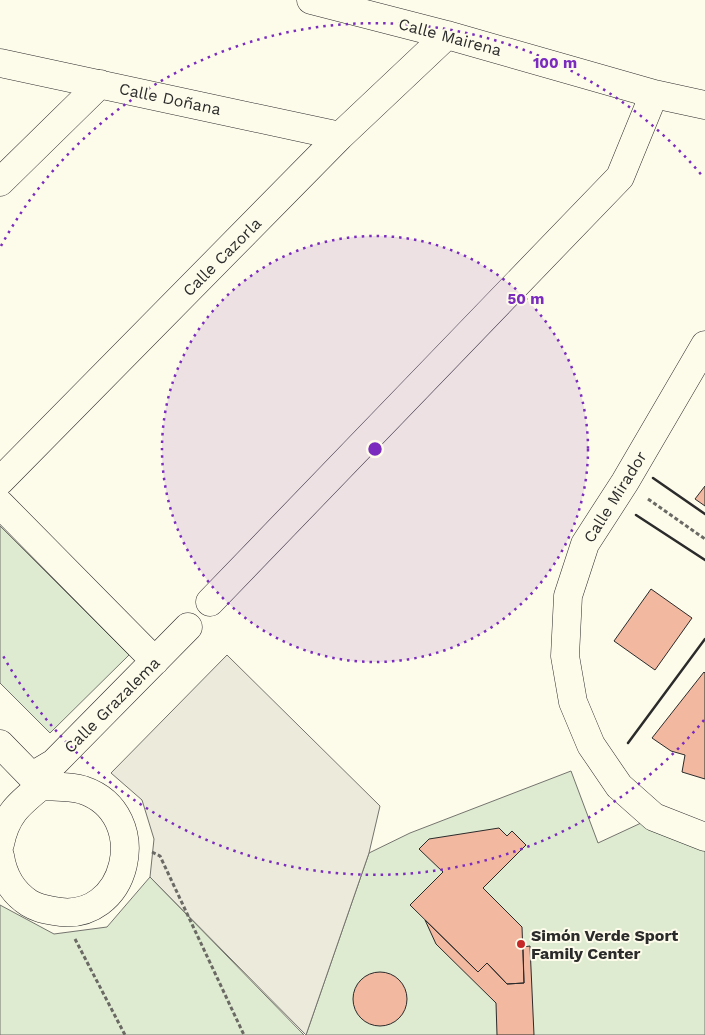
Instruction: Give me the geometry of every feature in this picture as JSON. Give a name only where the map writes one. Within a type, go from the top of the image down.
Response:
[{"type":"street","name":"Calle Mairena","points":[[311,0],[446,35],[654,94],[705,105]]},
{"type":"street","name":"Calle Cazorla","points":[[0,481],[340,136],[446,35]]},
{"type":"street","name":"Calle Doñana","points":[[0,63],[340,136]]},
{"type":"street","points":[[0,182],[100,84]]},
{"type":"street","points":[[210,602],[620,177],[654,94]]},
{"type":"street","name":"Calle Mirador","points":[[705,346],[625,482],[585,544],[568,596],[565,656],[573,702],[591,745],[619,786],[654,817],[705,837]]},
{"type":"street","points":[[0,504],[155,661]]},
{"type":"street","name":"Calle Grazalema","points":[[0,844],[3,827],[36,781],[188,627]]},
{"type":"street","points":[[0,744],[36,781],[81,789],[93,794],[110,808],[122,827],[126,859],[120,877],[108,895],[87,909],[65,914],[36,908],[18,896],[2,871],[0,856]]},
{"type":"path","points":[[625,482],[705,538]]},
{"type":"path","points":[[123,836],[160,856],[244,1035]]},
{"type":"path","points":[[74,933],[75,942],[125,1035]]},
{"type":"green space","points":[[0,526],[129,655],[50,733],[0,683]]},
{"type":"green space","name":"Simón Verde Sport Family Center","points":[[571,771],[598,843],[654,817],[705,837],[705,1035],[306,1035],[369,853],[410,833]]},
{"type":"green space","points":[[150,877],[304,1035],[0,1035],[0,905],[54,934],[107,927]]},
{"type":"shaded area","points":[[227,655],[380,806],[369,853],[306,1035],[150,877],[154,839],[142,800],[111,773]]},
{"type":"building","points":[[705,486],[705,506],[695,499]]},
{"type":"building","points":[[651,589],[692,618],[655,670],[614,641]]},
{"type":"building","points":[[704,672],[705,779],[682,772],[685,755],[671,751],[652,738]]},
{"type":"building","points":[[499,828],[507,836],[512,831],[526,845],[483,888],[522,927],[524,983],[507,984],[487,963],[478,972],[410,905],[443,872],[419,849],[429,839]]},
{"type":"building","points":[[425,920],[478,972],[487,963],[507,984],[524,983],[523,947],[530,946],[534,1035],[497,1035],[496,1003],[436,944]]},
{"type":"building","points":[[375,972],[385,972],[395,976],[403,984],[407,999],[403,1014],[395,1022],[385,1026],[375,1026],[365,1022],[357,1014],[353,1004],[353,994],[357,984],[365,976]]},
{"type":"wall","points":[[653,478],[705,514]]},
{"type":"wall","points":[[636,515],[705,560]]},
{"type":"wall","points":[[628,743],[705,639]]},
{"type":"place","name":"Simón Verde Sport Family Center","points":[[521,944]]}]
